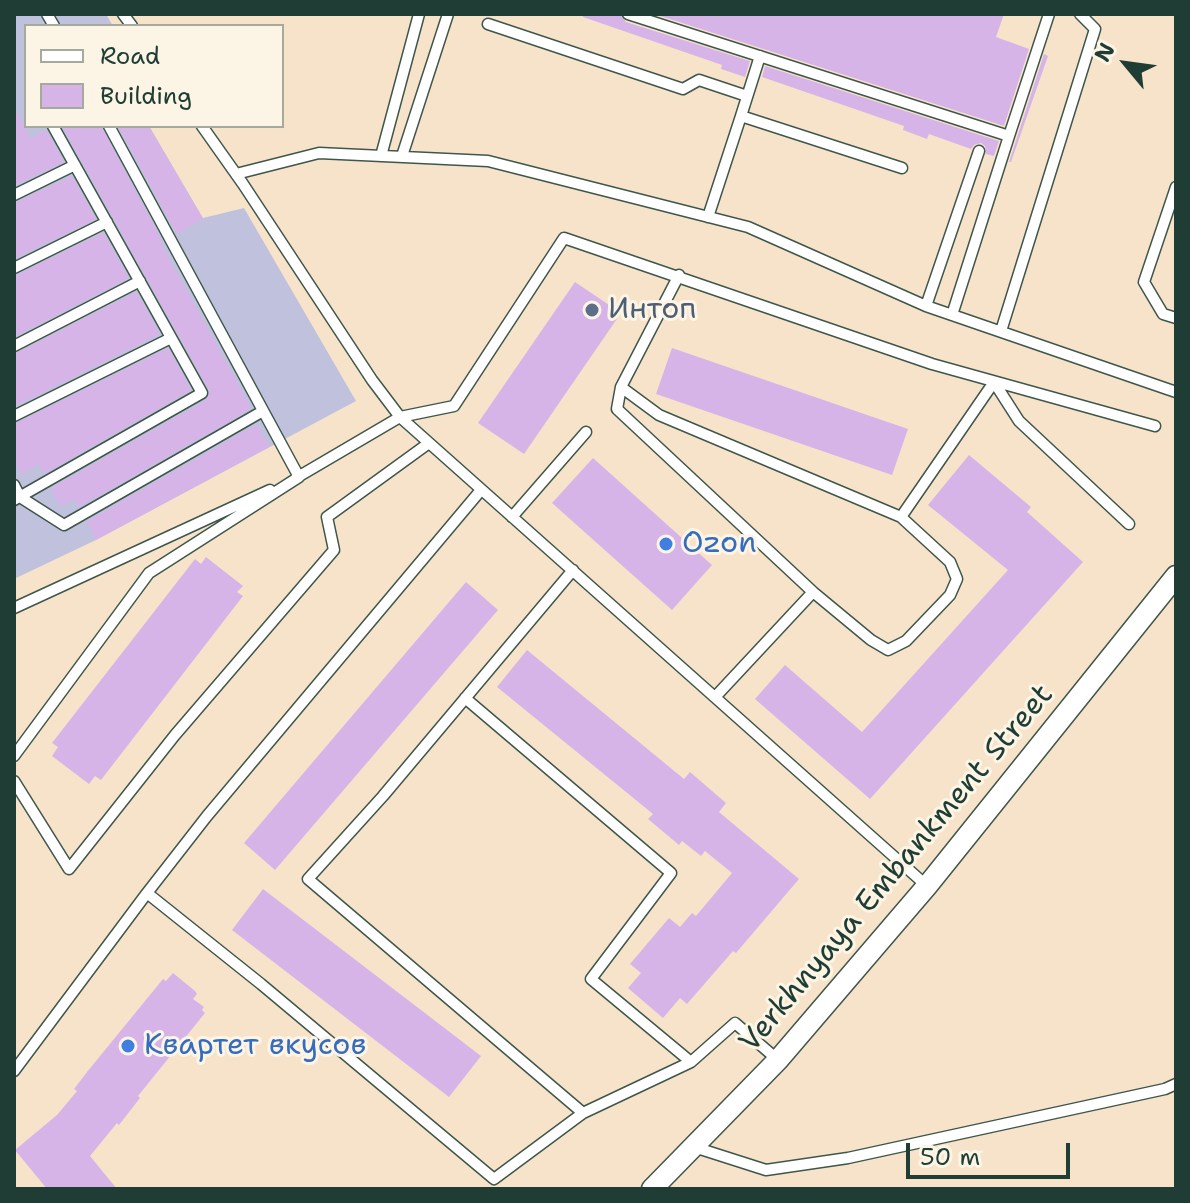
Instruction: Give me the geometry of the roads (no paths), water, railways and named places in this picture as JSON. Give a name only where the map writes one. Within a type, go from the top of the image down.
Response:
[{"type":"street","name":"Verkhnyaya Embankment Street","points":[[652,1189],[778,1060],[927,886],[1176,576]]},
{"type":"lane","points":[[381,156],[419,14]]},
{"type":"lane","points":[[402,156],[448,14]]},
{"type":"lane","points":[[628,14],[1009,136]]},
{"type":"lane","points":[[952,315],[1049,14]]},
{"type":"lane","points":[[1001,331],[1095,29],[1080,14]]},
{"type":"lane","points":[[488,24],[683,89],[699,80],[747,96]]},
{"type":"lane","points":[[708,217],[760,56]]},
{"type":"lane","points":[[741,116],[902,168]]},
{"type":"lane","points":[[17,499],[202,393],[54,128]]},
{"type":"lane","points":[[110,128],[299,477]]},
{"type":"lane","points":[[203,128],[400,417],[927,886]]},
{"type":"lane","points":[[926,306],[979,151]]},
{"type":"lane","points":[[236,174],[319,153],[488,161],[748,227],[926,306],[1176,392]]},
{"type":"lane","points":[[14,195],[75,165]]},
{"type":"lane","points":[[1176,187],[1144,282],[1163,314],[1176,318]]},
{"type":"lane","points":[[14,268],[107,222]]},
{"type":"lane","points":[[14,756],[149,573],[400,417],[454,406],[564,238],[932,364],[1155,426]]},
{"type":"lane","points":[[621,387],[659,415],[901,517],[950,562],[957,579],[950,595],[906,641],[888,650],[871,640],[813,592],[617,409],[621,387],[679,275]]},
{"type":"lane","points":[[14,346],[140,281]]},
{"type":"lane","points":[[14,416],[171,338]]},
{"type":"lane","points":[[901,517],[994,382]]},
{"type":"lane","points":[[994,382],[1019,421],[1129,524]]},
{"type":"lane","points":[[14,485],[17,499],[64,525],[263,411]]},
{"type":"lane","points":[[512,517],[586,432]]},
{"type":"lane","points":[[14,781],[69,869],[175,735],[334,550],[327,517],[429,443]]},
{"type":"lane","points":[[14,608],[299,477]]},
{"type":"lane","points":[[14,1071],[207,816],[481,490]]},
{"type":"lane","points":[[573,570],[383,796],[308,879],[583,1113]]},
{"type":"lane","points":[[716,696],[813,592]]},
{"type":"lane","points":[[465,698],[671,873],[591,979],[691,1062]]},
{"type":"lane","points":[[147,893],[494,1179],[583,1113],[691,1062],[735,1023],[778,1060]]},
{"type":"lane","points":[[694,1147],[766,1170],[848,1158],[1176,1084]]},
{"type":"place","name":"Интоп","points":[[592,310]]},
{"type":"place","name":"Ozon","points":[[666,544]]},
{"type":"place","name":"Квартет вкусов","points":[[128,1046]]}]
